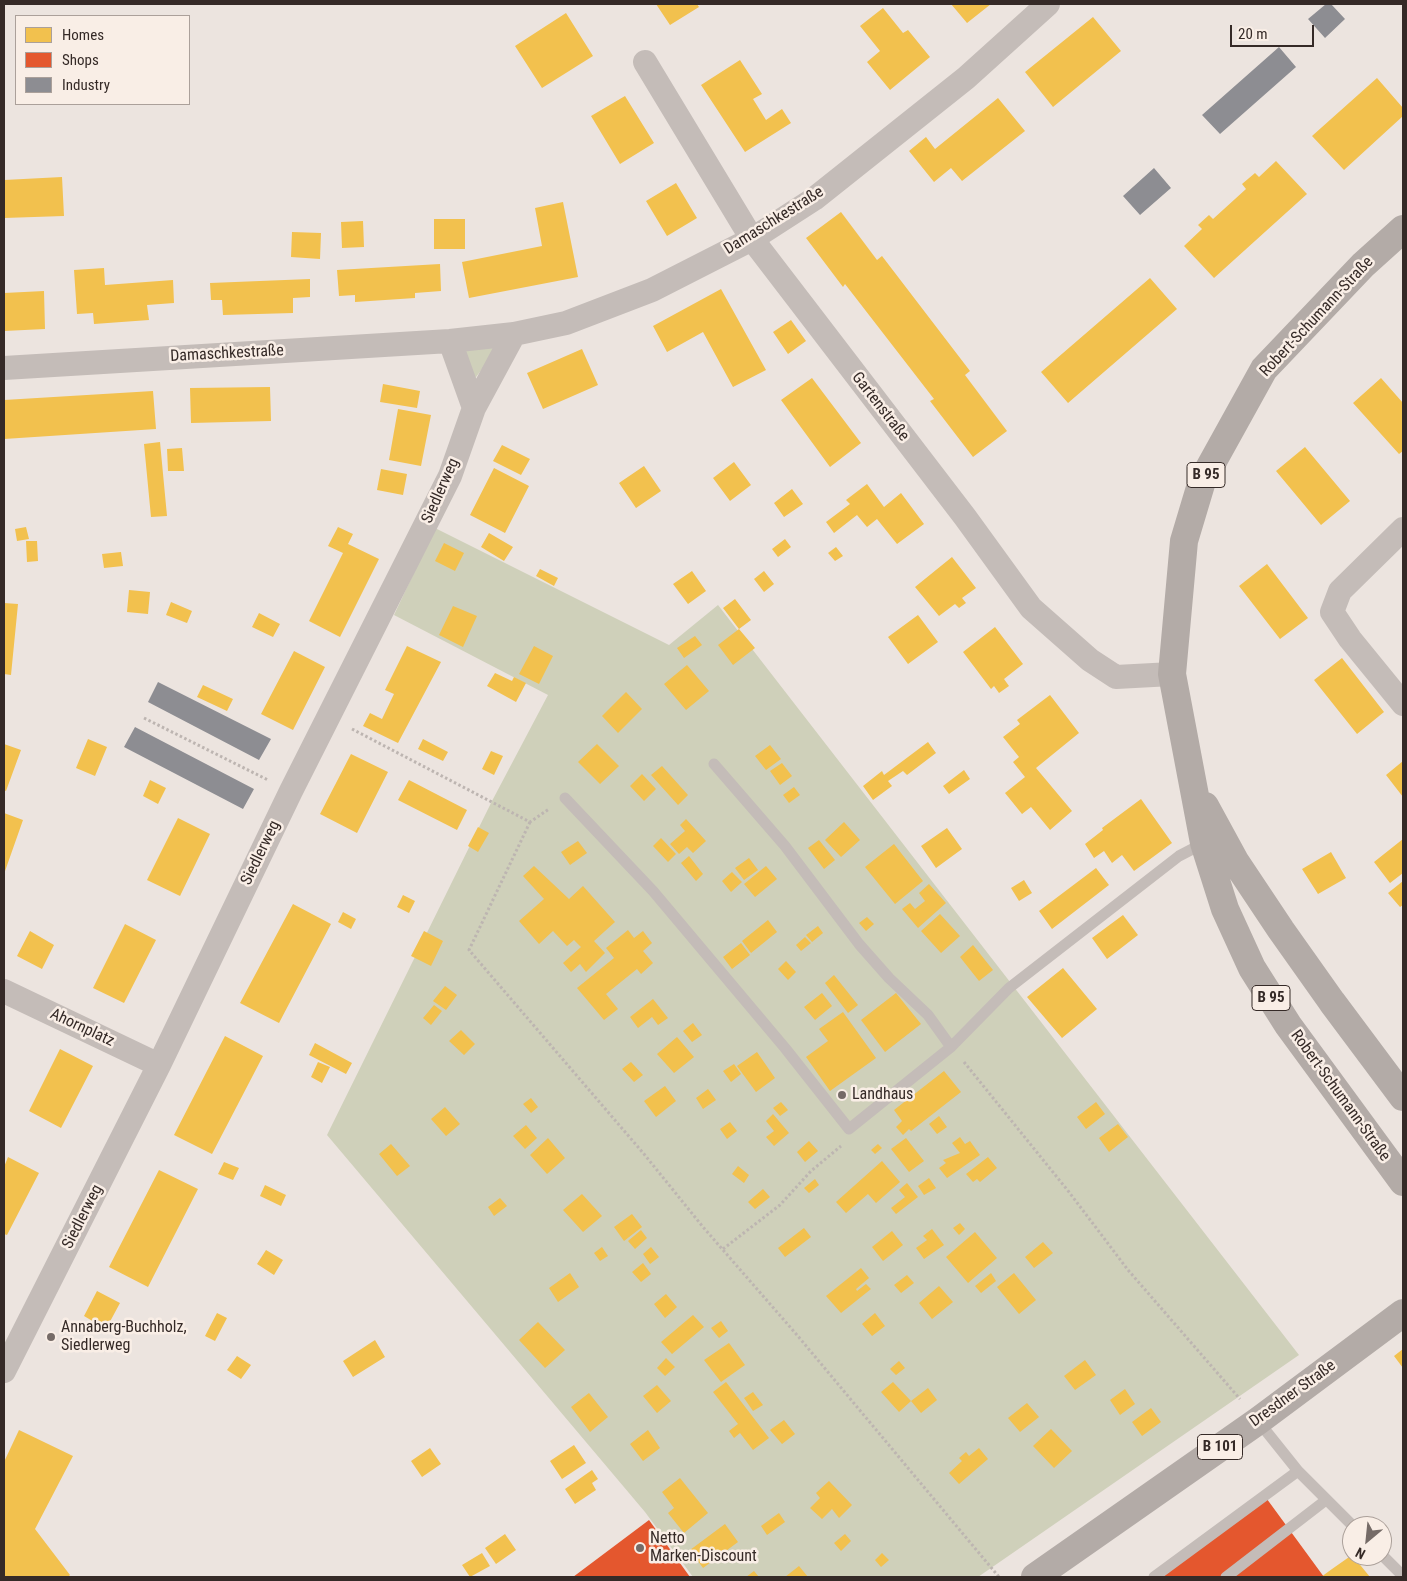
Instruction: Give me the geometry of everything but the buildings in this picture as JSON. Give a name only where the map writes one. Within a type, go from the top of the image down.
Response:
[{"type":"main road","name":"Robert-Schumann-Straße","points":[[1403,229],[1363,265],[1264,369],[1202,481],[1184,541],[1172,674],[1185,753],[1194,787],[1204,843],[1225,909],[1252,968],[1288,1025],[1403,1182]]},
{"type":"main road","name":"Robert-Schumann-Straße","points":[[1194,787],[1236,861],[1281,930],[1403,1097]]},
{"type":"main road","name":"Dresdner Straße","points":[[1035,1577],[1258,1421],[1403,1314]]},
{"type":"street","name":"Damaschkestraße","points":[[4,368],[450,341],[514,334],[566,324],[652,290],[752,238],[814,199],[966,78],[1048,4]]},
{"type":"street","name":"Gartenstraße","points":[[645,62],[752,238],[965,517],[1031,608],[1090,660],[1116,677],[1172,674]]},
{"type":"street","name":"Siedlerweg","points":[[4,1371],[159,1065],[291,792],[450,476],[474,408],[514,334]]},
{"type":"street","points":[[450,341],[474,408]]},
{"type":"street","points":[[1403,529],[1340,591],[1332,612],[1350,638],[1403,704]]},
{"type":"street","name":"Ahornplatz","points":[[4,991],[159,1065]]},
{"type":"lane","points":[[714,764],[785,846],[859,944],[889,978],[928,1015],[951,1047]]},
{"type":"lane","points":[[565,798],[653,891],[696,941],[849,1130],[951,1047],[1009,988],[1178,856],[1204,843]]},
{"type":"lane","points":[[1258,1421],[1298,1471],[1343,1516]]},
{"type":"lane","points":[[1154,1577],[1298,1471]]},
{"type":"lane","points":[[1226,1577],[1326,1500]]},
{"type":"lane","points":[[1392,1565],[1403,1576]]},
{"type":"path","points":[[329,717],[530,822]]},
{"type":"path","points":[[144,718],[291,792]]},
{"type":"path","points":[[565,798],[530,822],[470,950],[999,1577]]},
{"type":"path","points":[[951,1047],[1069,1192],[1128,1270],[1258,1421]]},
{"type":"path","points":[[723,1249],[780,1204],[811,1171],[855,1134],[849,1130]]},
{"type":"green space","points":[[459,346],[498,348],[473,381]]},
{"type":"green space","points":[[435,528],[669,645],[718,605],[1299,1355],[978,1577],[693,1577],[645,1512],[327,1135],[492,801],[548,695],[394,615]]},
{"type":"place","name":"Landhaus","points":[[842,1095]]},
{"type":"place","name":"Annaberg-Buchholz, Siedlerweg","points":[[51,1337]]},
{"type":"place","name":"Netto Marken-Discount","points":[[640,1548]]}]
